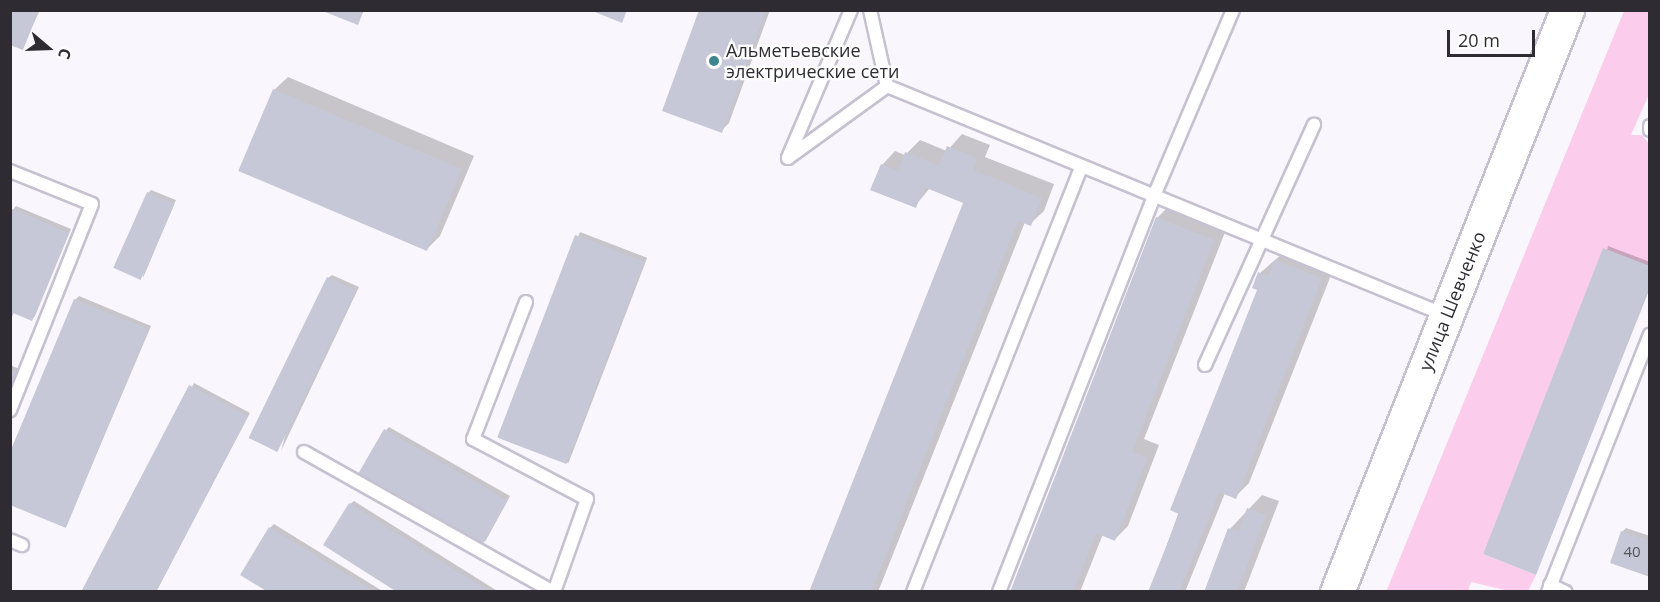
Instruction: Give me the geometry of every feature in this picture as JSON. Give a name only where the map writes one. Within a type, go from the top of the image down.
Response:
[{"type":"main road","name":"улица Шевченко","points":[[1336,591],[1567,10]]},
{"type":"lane","points":[[851,10],[788,158],[887,86]]},
{"type":"lane","points":[[870,10],[887,86]]},
{"type":"lane","points":[[999,591],[1154,196],[1233,10]]},
{"type":"lane","points":[[887,86],[1446,315]]},
{"type":"lane","points":[[1205,364],[1314,125]]},
{"type":"lane","points":[[913,591],[1082,166]]},
{"type":"lane","points":[[10,171],[92,204],[10,410]]},
{"type":"lane","points":[[304,452],[554,591],[587,499],[474,439],[526,302]]},
{"type":"lane","points":[[1566,591],[1549,588],[1650,334]]},
{"type":"shaded area","points":[[1624,11],[1649,11],[1649,94],[1631,135],[1642,135],[1649,144],[1649,266],[1603,249],[1483,554],[1536,575],[1528,591],[1509,591],[1471,582],[1468,591],[1386,592]]},
{"type":"building","points":[[10,10],[39,10],[23,50],[10,45]]},
{"type":"building","points":[[320,10],[364,10],[358,25]]},
{"type":"building","points":[[590,10],[627,10],[622,23]]},
{"type":"building","name":"Альметьевские электрические сети","points":[[699,10],[766,10],[722,133],[662,111]]},
{"type":"building","points":[[273,89],[462,169],[427,251],[238,171]]},
{"type":"building","points":[[947,146],[977,158],[973,170],[1042,198],[1031,226],[1018,221],[871,592],[809,592],[963,203],[924,187],[916,208],[870,190],[881,164],[898,171],[905,152],[939,166]]},
{"type":"building","points":[[147,192],[174,204],[141,280],[113,268]]},
{"type":"building","points":[[10,208],[69,233],[32,321],[13,313],[10,318]]},
{"type":"building","points":[[1156,217],[1214,240],[1132,452],[1147,458],[1115,541],[1096,533],[1073,592],[1010,592]]},
{"type":"building","points":[[575,235],[644,262],[566,464],[497,438]]},
{"type":"building","points":[[1603,248],[1650,266],[1650,285],[1536,575],[1483,554]]},
{"type":"building","points":[[1275,260],[1322,278],[1236,499],[1219,492],[1179,592],[1148,592],[1179,514],[1170,510],[1257,290],[1252,288],[1258,272],[1268,276]]},
{"type":"building","points":[[327,277],[356,291],[277,452],[249,438]]},
{"type":"building","points":[[74,299],[148,329],[66,528],[10,505],[10,452]]},
{"type":"building","points":[[10,370],[22,374],[10,402]]},
{"type":"building","points":[[189,385],[248,416],[156,592],[81,592]]},
{"type":"building","points":[[384,429],[508,500],[481,547],[357,476]]},
{"type":"building","points":[[349,503],[490,592],[397,592],[323,545]]},
{"type":"building","points":[[1247,508],[1266,515],[1237,592],[1204,592],[1228,528],[1239,532]]},
{"type":"building","points":[[269,527],[375,592],[268,592],[240,575]]},
{"type":"building","points":[[1621,531],[1650,541],[1650,577],[1610,563]]},
{"type":"place","name":"Альметьевские электрические сети","points":[[714,61]]}]
